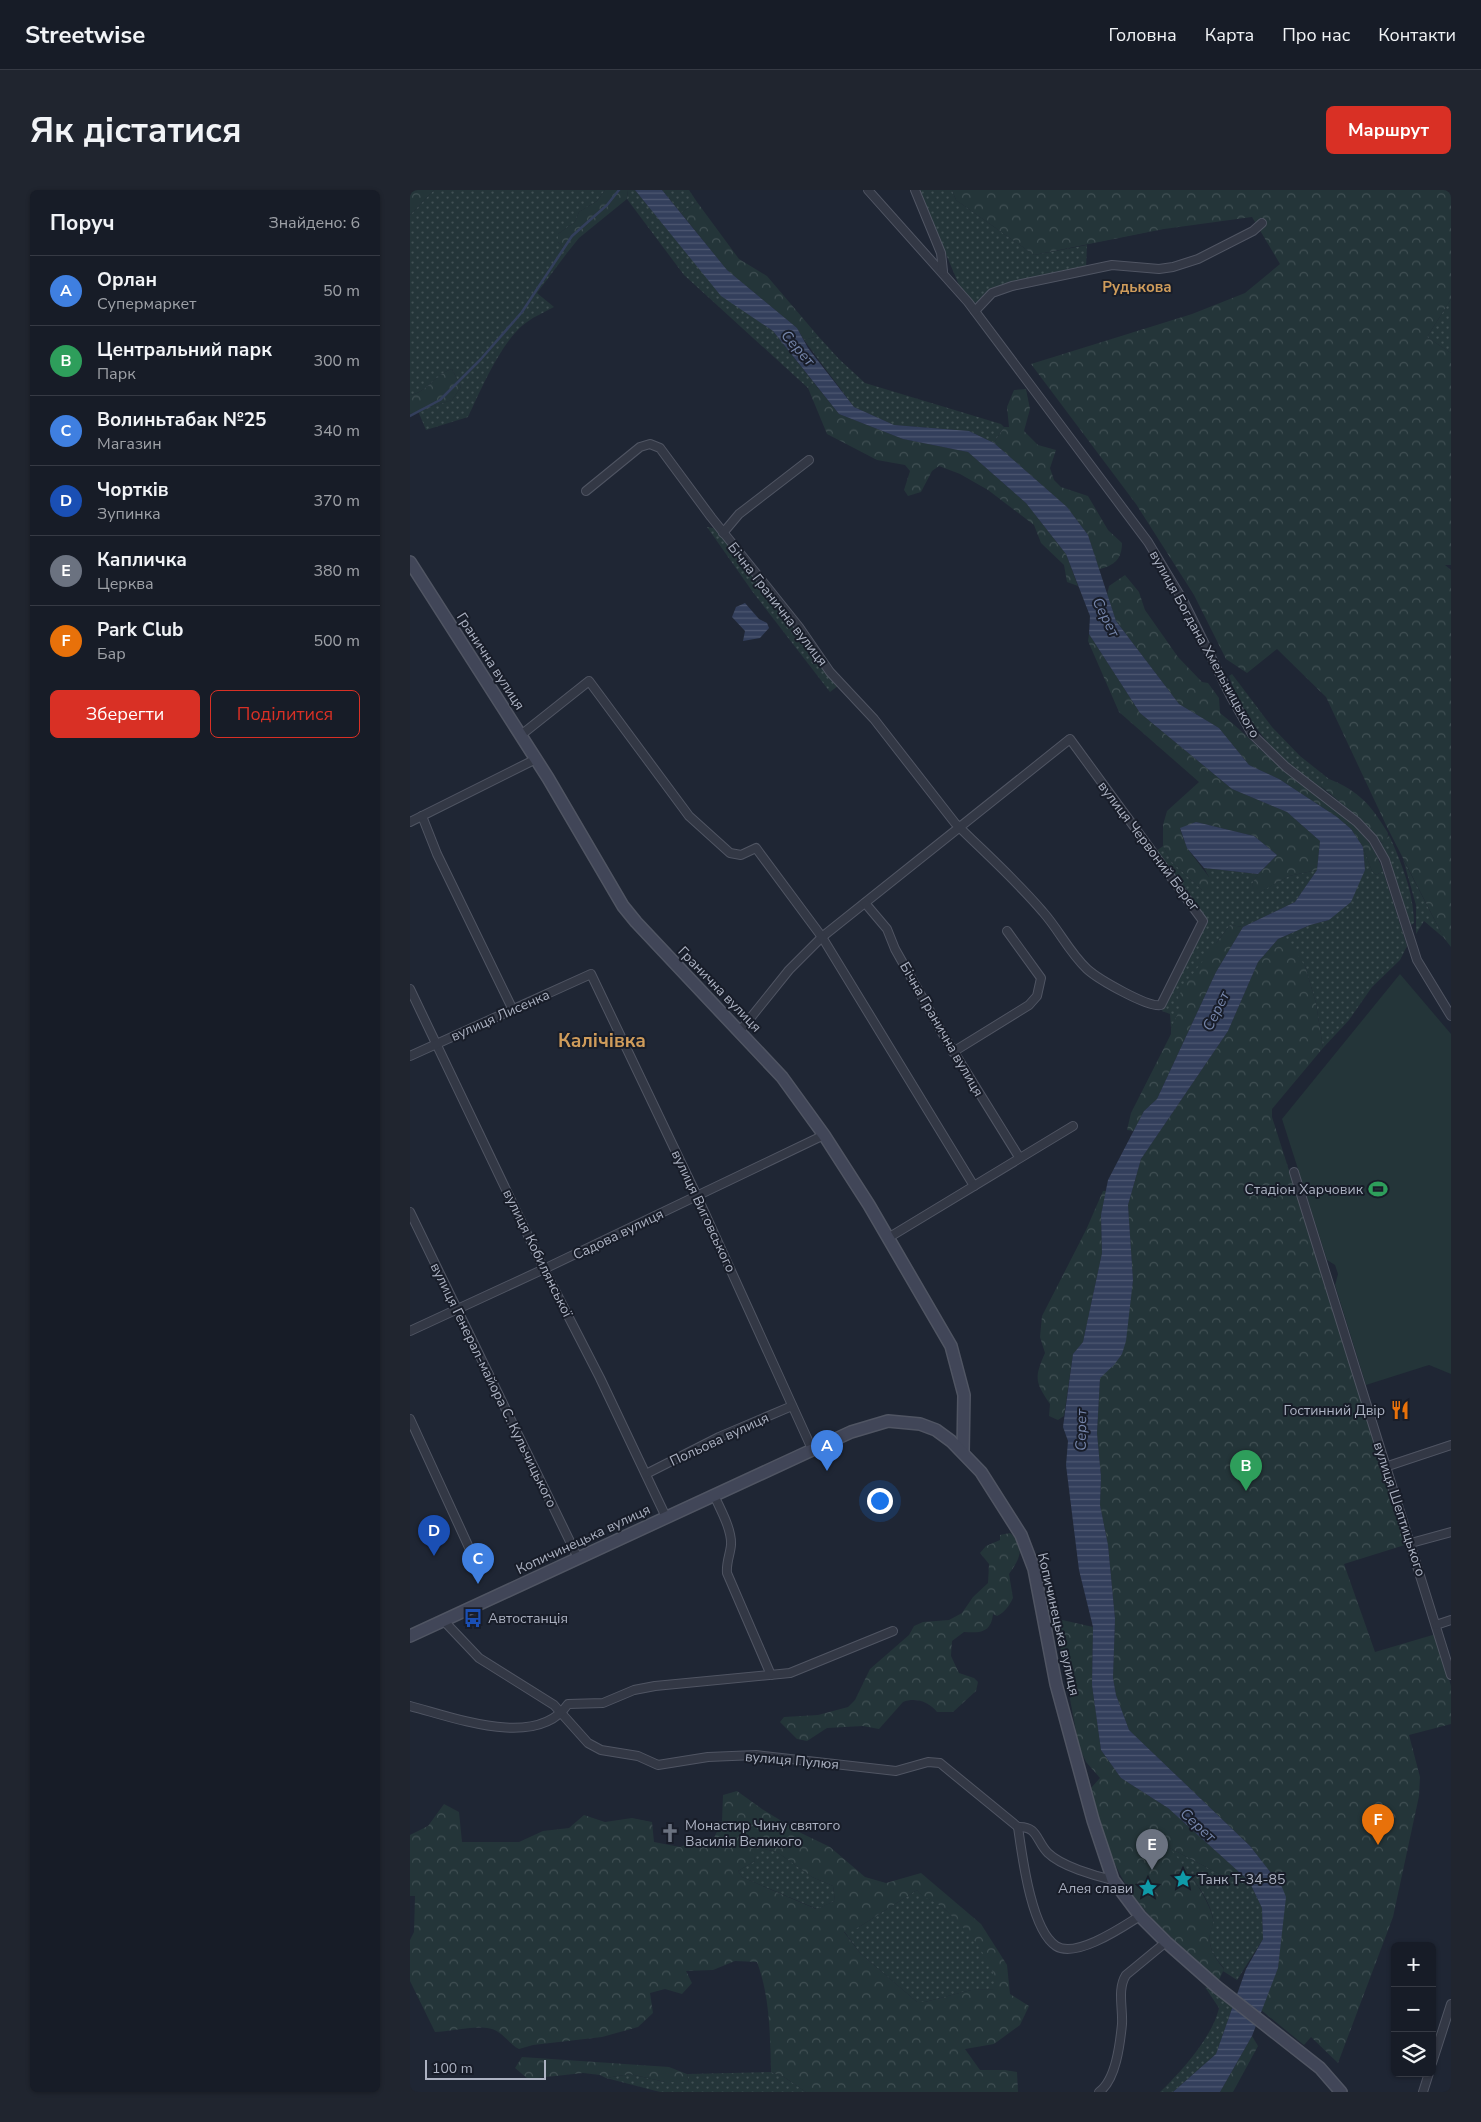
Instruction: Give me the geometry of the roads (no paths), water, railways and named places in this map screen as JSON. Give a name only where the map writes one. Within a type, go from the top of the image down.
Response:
[{"type":"main road","name":"Гранична вулиця","points":[[410,562],[536,759],[629,914],[786,1082],[824,1135],[888,1238],[938,1321],[955,1359],[964,1395],[963,1452]]},
{"type":"main road","name":"Копичинецька вулиця","points":[[410,1636],[812,1449],[873,1424],[896,1420],[914,1422],[931,1427],[963,1452],[980,1472],[1007,1510],[1030,1557],[1037,1580],[1056,1684],[1105,1861],[1113,1880],[1140,1916],[1166,1942],[1217,1987],[1320,2068],[1341,2092]]},
{"type":"street","name":"вулиця Богдана Хмельницького","points":[[868,190],[943,271],[975,311],[1157,556],[1252,734],[1286,768],[1356,822],[1374,839],[1388,868],[1417,960],[1451,1016]]},
{"type":"street","points":[[915,190],[941,253],[943,271]]},
{"type":"street","points":[[975,311],[988,296],[997,291],[1050,276],[1112,265],[1158,269],[1186,264],[1253,231],[1262,223]]},
{"type":"street","name":"Бічна Гранична вулиця","points":[[586,491],[637,449],[648,444],[654,444],[665,454],[723,533],[799,627],[830,672],[874,719],[959,827]]},
{"type":"street","points":[[723,533],[738,514],[809,460]]},
{"type":"street","points":[[521,735],[589,681],[661,776],[684,811],[730,853],[741,855],[756,848],[822,937],[974,1186]]},
{"type":"street","name":"вулиця Червоний Берег","points":[[1070,739],[1202,918],[1202,927],[1161,1004],[1148,1004],[1090,971],[1077,958],[1038,906],[959,827],[1070,739]]},
{"type":"street","points":[[410,822],[536,759]]},
{"type":"street","points":[[422,816],[437,854],[512,1008]]},
{"type":"street","points":[[740,1031],[789,970],[822,937],[959,827]]},
{"type":"street","name":"Бічна Гранична вулиця","points":[[865,903],[887,929],[895,949],[954,1052],[1019,1157]]},
{"type":"street","points":[[954,1052],[1030,1005],[1036,996],[1041,978],[1007,931]]},
{"type":"street","name":"вулиця Лисенка","points":[[410,1056],[512,1008],[591,974]]},
{"type":"street","name":"вулиця Виговського","points":[[591,974],[697,1196],[812,1449]]},
{"type":"street","name":"вулиця Кобилянської","points":[[410,988],[544,1269],[666,1517]]},
{"type":"street","points":[[888,1238],[1073,1126]]},
{"type":"street","name":"Садова вулиця","points":[[410,1331],[824,1135]]},
{"type":"street","name":"вулиця Шептицького","points":[[1294,1172],[1451,1675]]},
{"type":"street","name":"вулиця Генерал-майора С. Кульчицького","points":[[410,1212],[456,1308],[459,1310],[470,1332],[578,1558]]},
{"type":"street","name":"Польова вулиця","points":[[646,1474],[719,1437],[792,1406]]},
{"type":"street","points":[[410,1420],[472,1554]]},
{"type":"street","points":[[1385,1467],[1451,1445]]},
{"type":"street","points":[[714,1495],[728,1528],[731,1546],[727,1557],[727,1573],[771,1675]]},
{"type":"street","points":[[1411,1544],[1451,1532]]},
{"type":"street","name":"вулиця Пулюя","points":[[443,1620],[479,1658],[554,1705],[588,1743],[601,1750],[638,1756],[658,1765],[708,1757],[756,1755],[896,1771],[928,1762],[940,1763],[1018,1827],[1027,1826],[1034,1830],[1047,1852],[1053,1857],[1082,1870],[1113,1880]]},
{"type":"street","points":[[1436,1625],[1451,1620]]},
{"type":"street","points":[[410,1706],[462,1720],[499,1727],[525,1728],[561,1715],[568,1704],[603,1703],[634,1690],[728,1678],[790,1674],[893,1631]]},
{"type":"street","points":[[1018,1827],[1032,1901],[1046,1932],[1056,1946],[1062,1948],[1090,1944],[1107,1937],[1140,1916]]},
{"type":"street","points":[[1099,2092],[1103,2089],[1111,2075],[1116,2057],[1122,2024],[1122,1982],[1126,1975],[1166,1942]]},
{"type":"street","points":[[1436,2051],[1451,2004]]},
{"type":"street","points":[[1423,2092],[1428,2077]]},
{"type":"water","name":"Серет","points":[[635,190],[662,190],[727,270],[797,328],[808,348],[854,407],[894,425],[969,431],[994,443],[1067,507],[1088,535],[1116,621],[1179,704],[1219,728],[1249,765],[1279,779],[1337,817],[1351,829],[1363,847],[1365,870],[1351,902],[1329,920],[1310,925],[1278,939],[1258,962],[1228,1031],[1141,1159],[1128,1205],[1133,1280],[1126,1341],[1122,1354],[1114,1365],[1100,1378],[1097,1433],[1101,1477],[1100,1505],[1108,1545],[1115,1619],[1113,1678],[1116,1695],[1129,1730],[1250,1846],[1282,1887],[1286,1897],[1278,1968],[1252,2036],[1220,2092],[1173,2092],[1216,2054],[1246,1969],[1263,1939],[1262,1908],[1249,1881],[1168,1808],[1121,1778],[1101,1750],[1092,1685],[1093,1627],[1079,1570],[1066,1465],[1068,1441],[1063,1427],[1073,1354],[1083,1342],[1102,1253],[1101,1215],[1108,1180],[1144,1111],[1157,1099],[1216,972],[1243,927],[1295,902],[1317,870],[1320,841],[1287,812],[1232,789],[1140,713],[1089,634],[1090,616],[1066,554],[1026,503],[968,452],[903,439],[839,414],[773,331],[721,296]]},
{"type":"water","points":[[745,603],[759,619],[767,623],[769,628],[760,638],[743,641],[745,631],[732,617],[736,607]]},
{"type":"water","points":[[1196,822],[1254,836],[1277,855],[1258,874],[1204,868],[1187,848],[1180,828]]},
{"type":"waterway","points":[[410,416],[440,400],[481,359],[522,312],[572,236],[607,205],[619,190]]},
{"type":"place","name":"Стадіон Харчовик","points":[[1378,1189]]},
{"type":"place","name":"Гостинний Двір","points":[[1400,1410]]},
{"type":"place","name":"Орлан","points":[[827,1471]]},
{"type":"place","name":"Центральний парк","points":[[1246,1491]]},
{"type":"place","name":"Чортків","points":[[434,1556]]},
{"type":"place","name":"Волиньтабак №25","points":[[478,1584]]},
{"type":"place","name":"Автостанція","points":[[473,1618]]},
{"type":"place","name":"Монастир Чину святого Василія Великого","points":[[670,1833]]},
{"type":"place","name":"Park Club","points":[[1378,1845]]},
{"type":"place","name":"Капличка","points":[[1152,1870]]},
{"type":"place","name":"Танк Т-34-85","points":[[1183,1879]]},
{"type":"place","name":"Алея слави","points":[[1148,1888]]},
{"type":"district","name":"Рудькова","points":[[1137,287]]},
{"type":"district","name":"Калічівка","points":[[602,1040]]}]
